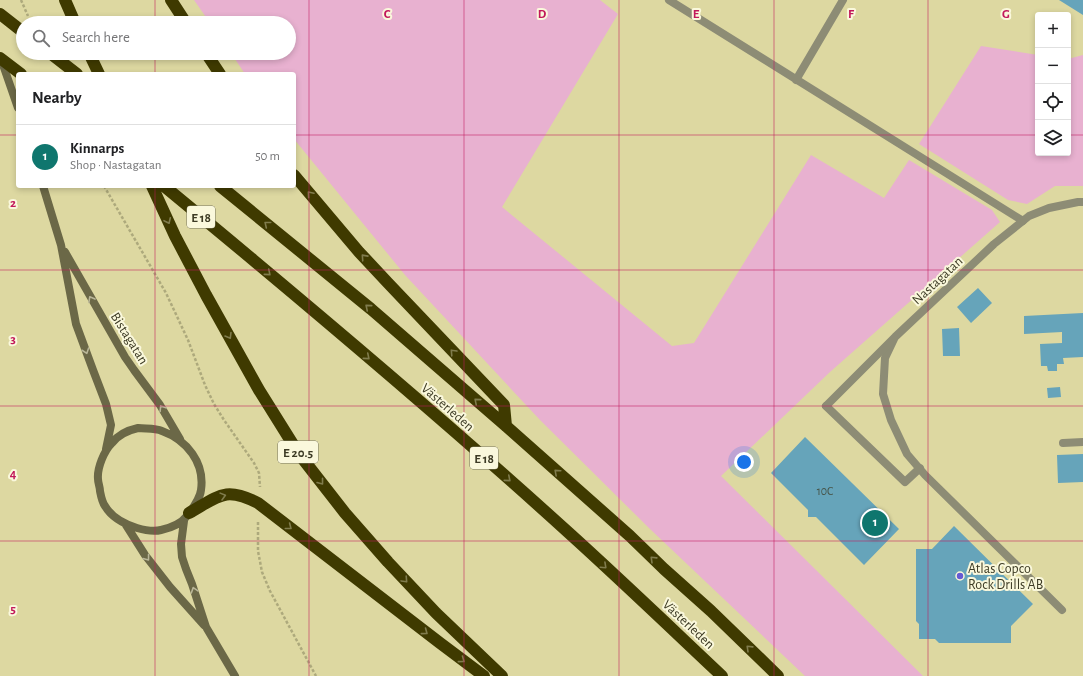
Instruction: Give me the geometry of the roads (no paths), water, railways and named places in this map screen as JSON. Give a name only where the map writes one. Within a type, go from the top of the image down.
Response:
[{"type":"highway","points":[[65,0],[72,16]]},
{"type":"highway","points":[[171,0],[181,16]]},
{"type":"highway","points":[[0,14],[16,27]]},
{"type":"highway","points":[[0,57],[18,72]]},
{"type":"highway","points":[[59,60],[74,72]]},
{"type":"highway","points":[[92,60],[98,72]]},
{"type":"highway","points":[[211,60],[219,72]]},
{"type":"highway","points":[[296,177],[378,273],[504,405],[506,426]]},
{"type":"highway","name":"E 20.5","points":[[153,188],[175,236],[206,295],[259,390],[299,454],[345,513],[388,562],[436,613],[502,676]]},
{"type":"highway","name":"Västerleden","points":[[166,188],[417,399],[563,528],[722,676]]},
{"type":"highway","name":"Västerleden","points":[[222,188],[371,309],[506,426],[630,536],[778,676]]},
{"type":"highway","points":[[187,517],[219,496],[226,494],[243,496],[258,503],[440,644],[484,676]]},
{"type":"main road","points":[[0,57],[16,102]]},
{"type":"main road","name":"Bistagatan","points":[[44,188],[61,245],[76,324],[106,404],[111,425],[105,453]]},
{"type":"main road","name":"Bistagatan","points":[[61,245],[125,356],[160,405],[182,442]]},
{"type":"main road","points":[[187,517],[169,528],[158,530],[146,530],[126,525],[118,520],[105,506],[101,497],[98,479],[102,461],[111,443],[130,430],[138,428],[162,430],[176,437],[182,442],[196,459],[201,474],[201,490],[198,500],[187,517],[181,544],[182,557],[206,627]]},
{"type":"main road","points":[[126,525],[145,555],[170,587],[206,627],[235,676]]},
{"type":"street","points":[[669,0],[1023,221]]},
{"type":"street","points":[[796,80],[843,0]]},
{"type":"street","name":"Nastagatan","points":[[920,468],[905,482],[826,406],[895,337],[994,244],[1029,216],[1048,208],[1083,202]]},
{"type":"street","points":[[895,337],[885,358],[883,394],[891,420],[907,454],[1062,610]]},
{"type":"street","points":[[1063,443],[1083,442]]},
{"type":"place","name":"Kinnarps","points":[[875,523]]},
{"type":"place","name":"Atlas Copco Rock Drills AB","points":[[960,576]]}]
